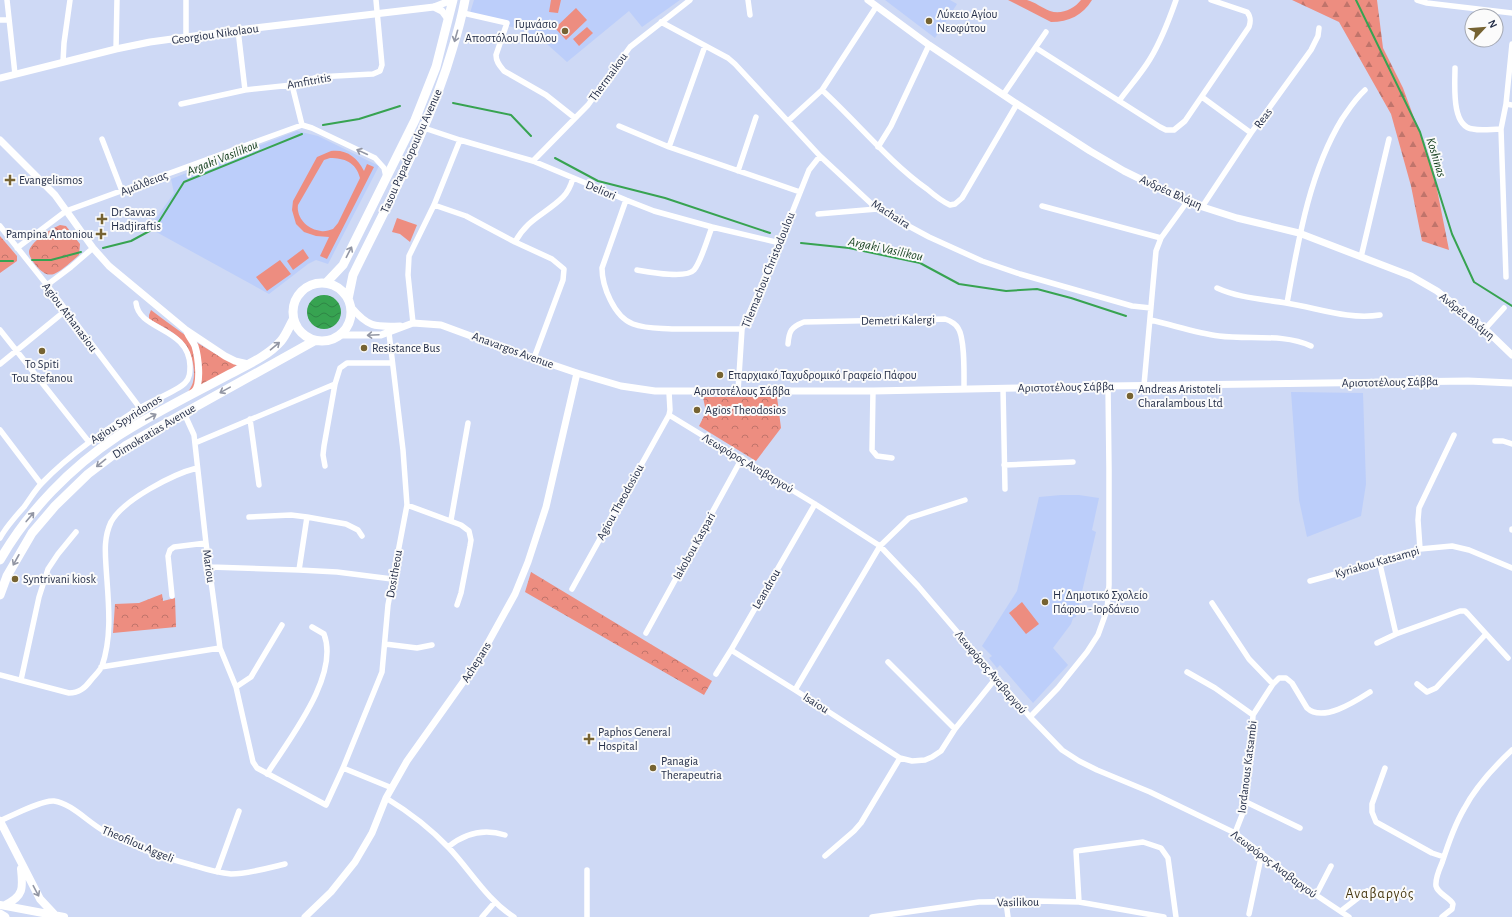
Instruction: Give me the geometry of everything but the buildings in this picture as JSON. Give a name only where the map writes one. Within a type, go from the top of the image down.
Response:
[{"type":"highway","name":"Tasou Papadopoulou Avenue","points":[[326,283],[343,265],[415,120],[436,67],[452,0]]},
{"type":"highway","name":"Tasou Papadopoulou Avenue","points":[[349,303],[353,275],[424,128],[446,71],[463,13],[465,0]]},
{"type":"highway","points":[[316,283],[326,283],[335,286],[342,291],[349,303],[351,317],[348,327],[341,335],[327,342],[314,341],[301,334],[293,320],[292,310],[294,301],[299,293],[307,286],[316,283]]},
{"type":"highway","name":"Dimokratias Avenue","points":[[0,560],[37,508],[80,465],[118,436],[248,364],[272,348],[280,341],[293,320]]},
{"type":"highway","name":"Dimokratias Avenue","points":[[0,596],[7,576],[32,533],[55,506],[88,474],[110,456],[125,446],[314,341]]},
{"type":"highway","points":[[2,908],[5,917]]},
{"type":"main road","points":[[0,821],[40,899],[54,914]]},
{"type":"main road","points":[[2,908],[17,898],[22,890],[23,880],[21,864]]},
{"type":"main road","points":[[2,908],[54,914],[64,917]]},
{"type":"street","points":[[7,0],[15,74]]},
{"type":"street","points":[[63,62],[70,0]]},
{"type":"street","points":[[116,49],[117,0]]},
{"type":"street","points":[[186,0],[186,37]]},
{"type":"street","points":[[376,0],[377,13]]},
{"type":"street","name":"Georgiou Nikolaou","points":[[0,78],[116,49],[238,30],[434,7],[452,0]]},
{"type":"street","name":"Thermaikou","points":[[533,161],[588,105],[630,47],[690,0]]},
{"type":"street","points":[[748,0],[750,15]]},
{"type":"street","name":"Ανδρέα Βλάμη","points":[[868,0],[929,45],[1003,95],[1124,171],[1187,202],[1237,218],[1299,233],[1410,276],[1437,291],[1485,330],[1512,355]]},
{"type":"street","points":[[1119,101],[1157,47],[1176,0]]},
{"type":"street","points":[[1036,48],[1166,130],[1174,130],[1185,121],[1250,27],[1250,15],[1247,12],[1211,0]]},
{"type":"street","points":[[1417,0],[1428,3],[1512,13]]},
{"type":"street","points":[[434,7],[442,11],[448,19]]},
{"type":"street","points":[[788,122],[822,90],[876,7]]},
{"type":"street","name":"Amfitritis","points":[[181,104],[245,90],[292,85],[317,77],[373,74],[380,71],[382,65],[377,13]]},
{"type":"street","points":[[463,13],[507,23],[496,55],[500,66],[504,71],[546,95],[575,118]]},
{"type":"street","points":[[0,20],[8,20]]},
{"type":"street","name":"Machaira","points":[[661,22],[728,58],[735,64],[820,156],[877,208],[929,237],[982,261],[1020,274],[1132,306],[1150,308]]},
{"type":"street","name":"Reas","points":[[1202,207],[1251,133],[1311,50],[1318,36],[1319,28]]},
{"type":"street","points":[[238,30],[245,90]]},
{"type":"street","points":[[1003,95],[1046,32]]},
{"type":"street","points":[[1506,277],[1501,129],[1509,104],[1512,44]]},
{"type":"street","points":[[878,147],[891,126],[929,45]]},
{"type":"street","points":[[669,147],[704,46]]},
{"type":"street","points":[[1455,68],[1457,115],[1463,125],[1473,130],[1501,129]]},
{"type":"street","points":[[292,85],[302,125],[312,128],[375,158],[384,168],[386,178]]},
{"type":"street","points":[[822,90],[851,117],[878,147],[914,180],[950,204],[955,204],[962,198],[1017,104]]},
{"type":"street","points":[[1286,303],[1299,233],[1322,160],[1329,142],[1353,102],[1365,90]]},
{"type":"street","points":[[1202,97],[1251,133]]},
{"type":"street","points":[[738,171],[756,117]]},
{"type":"street","name":"Αμάλθειας","points":[[17,248],[66,211],[302,125]]},
{"type":"street","points":[[619,126],[669,147],[800,192]]},
{"type":"street","name":"Deliori","points":[[424,128],[533,161],[654,211],[712,227],[780,243]]},
{"type":"street","points":[[102,139],[122,191]]},
{"type":"street","points":[[1361,256],[1389,139]]},
{"type":"street","points":[[0,140],[55,195],[109,266],[186,330],[225,356],[235,361],[248,364]]},
{"type":"street","points":[[413,323],[408,275],[409,256],[434,205],[460,140]]},
{"type":"street","name":"Tilemachou Christodoulou","points":[[738,391],[742,329],[780,243],[809,170],[820,156]]},
{"type":"street","points":[[515,242],[520,233],[531,221],[563,197],[569,189],[573,178]]},
{"type":"street","points":[[626,200],[604,258],[602,268],[602,278],[605,290],[620,314],[631,323],[647,328],[742,329]]},
{"type":"street","points":[[1144,385],[1154,262],[1158,244],[1187,202]]},
{"type":"street","points":[[434,205],[466,216],[515,242],[552,259],[561,266],[564,272],[563,280],[534,358]]},
{"type":"street","points":[[1042,206],[1161,238]]},
{"type":"street","points":[[818,214],[877,208]]},
{"type":"street","name":"Agiou Athanasiou","points":[[0,226],[47,285],[140,408]]},
{"type":"street","points":[[637,270],[683,275],[692,273],[697,267],[712,227]]},
{"type":"street","points":[[47,285],[94,248]]},
{"type":"street","points":[[1217,288],[1240,296],[1286,303],[1357,317],[1380,315]]},
{"type":"street","name":"Agiou Spyridonos","points":[[0,538],[2,531],[41,484],[88,442],[140,408],[182,385],[189,378],[190,367],[188,354],[181,342],[143,317],[137,308],[136,303]]},
{"type":"street","name":"Anavargos Avenue","points":[[349,303],[358,316],[367,323],[378,327],[404,326]]},
{"type":"street","points":[[1485,330],[1504,308]]},
{"type":"street","points":[[0,364],[66,311]]},
{"type":"street","name":"Demetri Kalergi","points":[[788,344],[791,330],[804,322],[945,319],[950,321],[959,329],[962,338],[964,388]]},
{"type":"street","points":[[1150,320],[1220,336],[1290,339],[1310,346]]},
{"type":"street","name":"Anavargos Avenue","points":[[341,335],[372,335],[388,333],[413,323],[441,325],[509,350],[620,386]]},
{"type":"street","points":[[0,330],[88,442]]},
{"type":"street","points":[[186,330],[194,344],[199,384],[191,395]]},
{"type":"street","name":"Dositheou","points":[[267,774],[326,805],[343,768],[382,672],[388,605],[407,505],[388,333]]},
{"type":"street","points":[[325,466],[323,455],[324,446],[340,368],[347,363],[391,363]]},
{"type":"street","name":"Achepans","points":[[306,917],[331,892],[355,862],[376,826],[386,798],[407,761],[478,661],[515,594],[546,507],[577,373]]},
{"type":"street","name":"Αριστοτέλους Σάββα","points":[[620,386],[643,390],[670,392],[1468,381],[1512,383]]},
{"type":"street","points":[[195,443],[336,384]]},
{"type":"street","points":[[1030,717],[1058,688],[1087,652],[1098,634],[1107,610],[1109,586],[1108,386]]},
{"type":"street","points":[[1003,388],[1005,489]]},
{"type":"street","points":[[873,390],[872,450],[877,456],[892,458]]},
{"type":"street","points":[[669,415],[670,392]]},
{"type":"street","name":"Mariou","points":[[184,413],[192,430],[195,443],[220,648],[236,687],[254,765],[267,774]]},
{"type":"street","name":"Λεωφόρος Αναβαργού","points":[[669,415],[742,458],[880,546],[918,586],[1030,717],[1062,750],[1079,761],[1235,832],[1316,895],[1345,915]]},
{"type":"street","name":"Agiou Theodosiou","points":[[572,589],[669,415]]},
{"type":"street","points":[[250,419],[260,485]]},
{"type":"street","points":[[451,520],[468,423]]},
{"type":"street","points":[[0,430],[41,484]]},
{"type":"street","points":[[1420,548],[1418,520],[1419,508],[1454,435]]},
{"type":"street","points":[[1495,440],[1512,444]]},
{"type":"street","name":"Iakobou Kaspari","points":[[646,633],[742,458]]},
{"type":"street","points":[[1004,464],[1073,462]]},
{"type":"street","points":[[0,675],[68,693],[79,692],[85,687],[101,667],[107,645],[109,620],[105,545],[107,533],[112,521],[123,507],[138,497],[175,476],[197,468]]},
{"type":"street","points":[[795,690],[880,546],[909,518],[966,500]]},
{"type":"street","name":"Leandrou","points":[[716,674],[816,504]]},
{"type":"street","points":[[407,505],[451,520],[467,528],[471,535],[464,580],[457,605]]},
{"type":"street","points":[[249,517],[291,515],[307,517],[346,524],[358,530],[362,536]]},
{"type":"street","points":[[300,570],[307,517]]},
{"type":"street","points":[[21,680],[39,597],[48,569],[76,532]]},
{"type":"street","points":[[172,596],[168,556],[170,550],[174,547],[206,543]]},
{"type":"street","name":"Kyriakou Katsampi","points":[[1310,581],[1420,548],[1452,546],[1461,547],[1512,568]]},
{"type":"street","points":[[1379,560],[1396,634]]},
{"type":"street","points":[[210,567],[337,572],[392,579]]},
{"type":"street","points":[[1212,603],[1249,659],[1273,684],[1279,678],[1289,680],[1296,688],[1307,708],[1313,712],[1318,713],[1335,710],[1370,692]]},
{"type":"street","points":[[1377,643],[1396,634],[1460,611],[1465,611],[1508,658]]},
{"type":"street","points":[[236,687],[251,677],[282,626]]},
{"type":"street","points":[[267,774],[313,701],[320,685],[326,658],[327,644],[324,634],[312,627]]},
{"type":"street","points":[[1417,684],[1427,692],[1436,688],[1486,634]]},
{"type":"street","points":[[385,644],[417,648],[432,645]]},
{"type":"street","points":[[101,667],[220,648]]},
{"type":"street","name":"Isaiou","points":[[731,650],[900,758]]},
{"type":"street","points":[[888,662],[955,729]]},
{"type":"street","points":[[1187,672],[1215,688],[1253,715]]},
{"type":"street","points":[[825,856],[861,823],[900,758],[912,761],[932,757],[945,746],[955,729],[996,678]]},
{"type":"street","name":"Iordanous Katsambi","points":[[1235,832],[1242,819],[1250,765],[1253,715],[1273,684]]},
{"type":"street","points":[[1442,917],[1452,908],[1453,904],[1438,891],[1436,887],[1437,876],[1456,824],[1464,807],[1489,774],[1512,750]]},
{"type":"street","points":[[343,768],[392,788]]},
{"type":"street","points":[[1385,768],[1372,804],[1372,812],[1376,822],[1432,853],[1444,857]]},
{"type":"street","points":[[386,798],[409,812],[448,847],[495,902],[514,917]]},
{"type":"street","name":"Theofilou Aggeli","points":[[0,821],[41,804],[54,801],[69,807],[94,826],[172,860],[217,872],[232,874],[285,864]]},
{"type":"street","points":[[1244,801],[1300,828]]},
{"type":"street","points":[[217,872],[238,811]]},
{"type":"street","points":[[448,847],[468,834],[491,831],[505,834]]},
{"type":"street","points":[[1079,902],[1076,851],[1143,842],[1161,848],[1168,858],[1176,917]]},
{"type":"street","points":[[1249,914],[1262,853]]},
{"type":"street","points":[[1316,895],[1331,866]]},
{"type":"street","points":[[587,870],[587,917]]},
{"type":"street","points":[[1345,915],[1367,891]]},
{"type":"street","points":[[482,917],[495,902]]},
{"type":"street","name":"Vasilikou","points":[[872,917],[979,902],[1079,902],[1164,917]]},
{"type":"street","points":[[1006,902],[1008,917]]},
{"type":"shaded area","name":"Γυμνάσιο Αποστόλου Παύλου","points":[[474,0],[680,0],[642,27],[629,11],[567,62],[538,36],[470,13]]},
{"type":"shaded area","name":"Λύκειο Αγίου Νεοφύτου","points":[[885,0],[950,0],[957,4],[935,38]]},
{"type":"shaded area","points":[[297,131],[318,136],[379,166],[328,264],[316,260],[308,264],[269,294],[149,228],[174,193],[171,179]]},
{"type":"shaded area","points":[[1291,392],[1363,393],[1366,484],[1361,516],[1307,537],[1299,500]]},
{"type":"shaded area","name":"Η΄ Δημοτικό Σχολείο Πάφου - Ιορδάνειο","points":[[1079,495],[1099,498],[1092,530],[1096,532],[1076,617],[1073,618],[1071,624],[1053,648],[1068,665],[1033,703],[1000,665],[997,668],[989,658],[992,656],[982,646],[1017,591],[1039,497]]},
{"type":"green space","points":[[551,0],[561,0],[558,13],[549,12]]},
{"type":"green space","points":[[1008,0],[1027,0],[1050,11],[1063,12],[1075,6],[1081,0],[1092,0],[1080,14],[1075,17],[1064,21],[1051,22]]},
{"type":"green space","points":[[1292,0],[1377,0],[1383,48],[1403,88],[1433,169],[1449,250],[1422,241],[1411,186],[1391,114],[1339,22]]},
{"type":"green space","points":[[576,8],[587,20],[566,40],[555,28]]},
{"type":"green space","points":[[587,27],[593,33],[579,46],[573,39]]},
{"type":"green space","points":[[331,151],[342,151],[354,158],[364,171],[367,164],[374,167],[327,259],[320,256],[329,237],[316,236],[304,232],[296,224],[292,210],[293,201],[317,157]],"holes":[[[330,158],[349,162],[356,168],[360,178],[338,223],[333,229],[324,231],[316,230],[307,226],[301,219],[298,205],[324,160]]]},
{"type":"green space","points":[[397,218],[417,225],[410,242],[400,234],[392,232]]},
{"type":"green space","points":[[60,225],[66,226],[80,244],[79,255],[57,272],[50,275],[44,273],[36,266],[30,257],[29,252],[30,248],[37,240],[47,232]]},
{"type":"green space","points":[[0,236],[17,256],[17,261],[0,273]]},
{"type":"green space","points":[[303,249],[309,258],[293,270],[287,261]]},
{"type":"green space","points":[[280,260],[291,274],[267,291],[256,277]]},
{"type":"green space","points":[[151,310],[192,340],[237,365],[218,379],[186,396],[192,386],[194,377],[194,367],[190,352],[178,336],[149,319]]},
{"type":"green space","points":[[703,397],[777,397],[781,428],[756,461],[699,426],[706,412]]},
{"type":"green space","points":[[531,572],[712,681],[704,695],[525,592]]},
{"type":"green space","points":[[162,594],[163,601],[175,598],[176,627],[113,633],[115,604],[139,603]]},
{"type":"green space","points":[[1022,602],[1039,624],[1026,634],[1009,613]]},
{"type":"water","points":[[324,295],[336,300],[341,312],[336,324],[324,329],[312,324],[307,312],[312,300]]},
{"type":"waterway","name":"Koshinas","points":[[1356,0],[1420,132],[1452,234],[1474,282],[1512,306]]},
{"type":"waterway","name":"Argaki Vasilikou","points":[[453,103],[511,115],[531,136]]},
{"type":"waterway","name":"Argaki Vasilikou","points":[[323,125],[359,119],[400,106]]},
{"type":"waterway","name":"Argaki Vasilikou","points":[[103,248],[131,241],[155,228],[184,182],[302,134]]},
{"type":"waterway","name":"Argaki Vasilikou","points":[[555,158],[598,181],[665,198],[770,233]]},
{"type":"waterway","name":"Argaki Vasilikou","points":[[801,243],[849,248],[920,263],[959,284],[1006,291],[1037,289],[1071,298],[1126,316]]},
{"type":"waterway","name":"Argaki Vasilikou","points":[[32,260],[51,260],[81,252]]},
{"type":"waterway","name":"Argaki Vasilikou","points":[[0,261],[13,261]]},
{"type":"place","name":"Λύκειο Αγίου Νεοφύτου","points":[[929,21]]},
{"type":"place","name":"Γυμνάσιο Αποστόλου Παύλου","points":[[565,31]]},
{"type":"place","name":"Evangelismos","points":[[10,180]]},
{"type":"place","name":"Dr Savvas Hadjiraftis","points":[[102,219]]},
{"type":"place","name":"Pampina Antoniou","points":[[101,234]]},
{"type":"place","name":"Resistance Bus","points":[[364,348]]},
{"type":"place","name":"To Spiti Tou Stefanou","points":[[42,351]]},
{"type":"place","name":"Επαρχιακό Ταχυδρομικό Γραφείο Πάφου","points":[[720,375]]},
{"type":"place","name":"Andreas Aristoteli Charalambous Ltd","points":[[1130,396]]},
{"type":"place","name":"Agios Theodosios","points":[[697,410]]},
{"type":"place","name":"Syntrivani kiosk","points":[[15,579]]},
{"type":"place","name":"Η΄ Δημοτικό Σχολείο Πάφου - Ιορδάνειο","points":[[1045,602]]},
{"type":"place","name":"Paphos General Hospital","points":[[589,739]]},
{"type":"place","name":"Panagia Therapeutria","points":[[653,768]]},
{"type":"district","name":"Αναβαργός","points":[[1380,893]]}]
